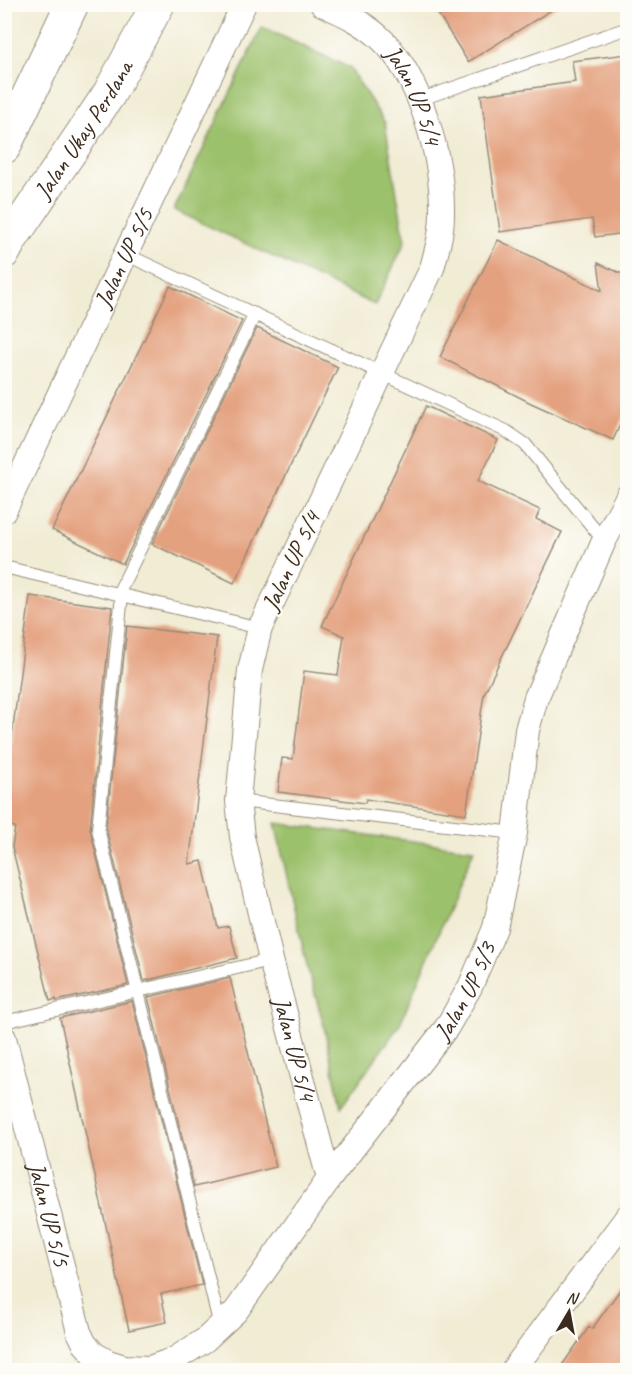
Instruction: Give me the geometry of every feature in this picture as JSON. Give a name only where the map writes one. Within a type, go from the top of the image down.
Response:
[{"type":"street","points":[[4,147],[72,4]]},
{"type":"street","name":"Jalan Ukay Perdana","points":[[4,252],[109,94],[158,4]]},
{"type":"street","name":"Jalan UP 5/5","points":[[4,511],[244,4]]},
{"type":"street","name":"Jalan UP 5/4","points":[[322,4],[348,15],[378,36],[402,65],[421,99],[430,132],[441,190],[442,214],[440,237],[432,268],[260,628],[250,670],[238,801],[242,837],[271,960],[329,1179]]},
{"type":"street","name":"Jalan UP 5/3","points":[[124,1367],[150,1368],[175,1359],[205,1340],[236,1311],[329,1179],[447,1027],[470,987],[495,928],[515,833],[527,730],[536,698],[604,541],[627,496]]},
{"type":"street","name":"Jalan UP 5/5","points":[[4,1038],[79,1332],[85,1344],[94,1354],[124,1367]]},
{"type":"street","points":[[513,1371],[625,1223]]},
{"type":"lane","points":[[421,99],[627,28]]},
{"type":"lane","points":[[125,254],[506,431],[525,444],[604,541]]},
{"type":"lane","points":[[220,1326],[98,829],[120,595],[255,314]]},
{"type":"lane","points":[[4,567],[260,628]]},
{"type":"lane","points":[[238,801],[515,833]]},
{"type":"lane","points":[[4,1022],[271,960]]},
{"type":"green space","points":[[262,27],[350,68],[385,123],[405,242],[375,305],[174,210]]},
{"type":"green space","points":[[275,823],[474,849],[399,1026],[341,1107],[323,1022],[307,966]]},
{"type":"building","points":[[432,4],[561,4],[468,62]]},
{"type":"building","points":[[627,54],[627,233],[595,237],[592,219],[500,232],[481,95],[575,82],[572,61]]},
{"type":"building","points":[[498,240],[602,291],[598,263],[627,276],[627,409],[613,440],[531,403],[440,357]]},
{"type":"building","points":[[170,286],[242,321],[123,564],[52,530]]},
{"type":"building","points":[[257,328],[338,367],[234,583],[152,544]]},
{"type":"building","points":[[426,406],[498,440],[478,481],[540,510],[536,519],[562,532],[484,694],[466,814],[366,799],[365,803],[278,792],[282,758],[293,759],[304,671],[338,675],[344,636],[322,626]]},
{"type":"building","points":[[30,596],[112,607],[90,829],[128,985],[56,1001],[56,999],[50,1001],[12,847],[15,827],[4,825],[4,797]]},
{"type":"building","points":[[127,626],[217,637],[189,864],[202,861],[218,928],[229,926],[237,958],[144,981],[106,828]]},
{"type":"building","points":[[230,978],[276,1167],[194,1187],[148,997]]},
{"type":"building","points":[[132,1001],[202,1285],[161,1294],[167,1322],[129,1330],[60,1018]]},
{"type":"building","points":[[627,1280],[627,1371],[558,1371],[589,1327],[592,1329]]}]
